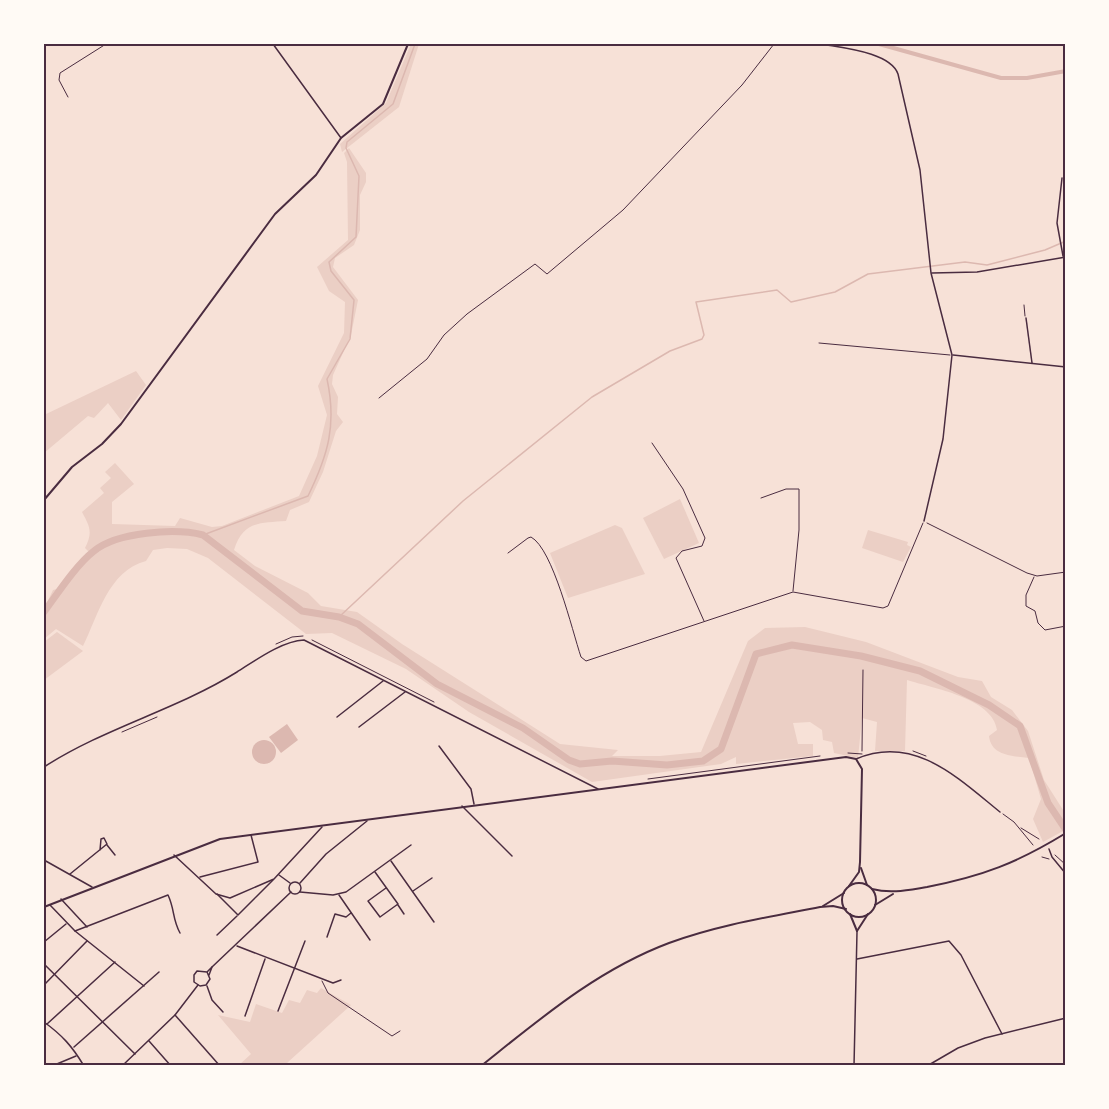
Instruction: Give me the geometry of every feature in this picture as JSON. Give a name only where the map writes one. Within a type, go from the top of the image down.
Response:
[{"type":"street","points":[[273,44],[341,138]]},
{"type":"street","points":[[44,500],[72,467],[102,444],[121,424],[275,214],[316,175],[341,138],[383,104],[408,44]]},
{"type":"street","points":[[821,44],[882,57],[897,70],[920,170],[931,271],[952,355],[943,439],[924,521]]},
{"type":"street","points":[[931,271],[977,272],[1064,257],[1059,236],[1057,210],[1062,178]]},
{"type":"street","points":[[1026,318],[1032,364]]},
{"type":"street","points":[[952,355],[1065,367]]},
{"type":"street","points":[[44,767],[69,751],[217,684],[293,642],[309,642],[599,790]]},
{"type":"street","points":[[337,717],[384,681]]},
{"type":"street","points":[[358,727],[406,691]]},
{"type":"street","points":[[439,746],[471,789],[474,804]]},
{"type":"street","points":[[44,907],[220,839],[846,757],[856,759],[862,755],[891,752],[919,754],[971,789],[1000,812]]},
{"type":"street","points":[[820,907],[844,893],[859,872],[862,769],[856,759]]},
{"type":"street","points":[[462,806],[512,856]]},
{"type":"street","points":[[300,892],[300,883],[326,854],[370,819]]},
{"type":"street","points":[[349,822],[353,831]]},
{"type":"street","points":[[217,935],[278,875],[324,825]]},
{"type":"street","points":[[872,889],[896,892],[982,876],[1017,861],[1065,833]]},
{"type":"street","points":[[199,877],[258,861],[251,834]]},
{"type":"street","points":[[100,850],[100,839],[106,839],[115,855]]},
{"type":"street","points":[[70,874],[107,844]]},
{"type":"street","points":[[207,972],[237,946],[291,892],[339,894],[411,845]]},
{"type":"street","points":[[1048,849],[1065,874]]},
{"type":"street","points":[[174,855],[238,915]]},
{"type":"street","points":[[44,860],[93,888]]},
{"type":"street","points":[[390,860],[434,922]]},
{"type":"street","points":[[860,862],[867,885]]},
{"type":"street","points":[[374,871],[404,914]]},
{"type":"street","points":[[278,875],[290,884],[300,883]]},
{"type":"street","points":[[412,892],[432,878]]},
{"type":"street","points":[[216,894],[231,898],[274,879]]},
{"type":"street","points":[[849,886],[858,883],[867,885],[876,897],[874,906]]},
{"type":"street","points":[[290,884],[291,892]]},
{"type":"street","points":[[386,888],[368,901],[380,917],[398,904]]},
{"type":"street","points":[[857,931],[874,906],[896,892]]},
{"type":"street","points":[[844,893],[846,909],[857,931],[854,1065]]},
{"type":"street","points":[[339,894],[370,940]]},
{"type":"street","points":[[75,932],[168,895],[173,905],[172,918],[180,933]]},
{"type":"street","points":[[61,899],[87,927]]},
{"type":"street","points":[[50,905],[75,932],[144,986]]},
{"type":"street","points":[[481,1065],[572,995],[637,957],[718,927],[820,907],[833,906],[846,909]]},
{"type":"street","points":[[327,937],[335,914],[346,917],[351,913]]},
{"type":"street","points":[[850,914],[859,916],[868,914]]},
{"type":"street","points":[[44,942],[66,924]]},
{"type":"street","points":[[278,1011],[305,940]]},
{"type":"street","points":[[44,985],[87,941]]},
{"type":"street","points":[[857,959],[949,941],[961,955],[1002,1034]]},
{"type":"street","points":[[237,946],[322,979],[335,983],[341,981]]},
{"type":"street","points":[[245,1016],[265,958]]},
{"type":"street","points":[[47,1024],[115,962]]},
{"type":"street","points":[[44,964],[135,1054]]},
{"type":"street","points":[[212,967],[206,985],[212,1000],[223,1012]]},
{"type":"street","points":[[206,985],[198,985],[193,980],[195,972],[202,970],[209,975]]},
{"type":"street","points":[[74,1047],[159,972]]},
{"type":"street","points":[[122,1065],[175,1015],[198,985]]},
{"type":"street","points":[[175,1015],[219,1065]]},
{"type":"street","points":[[927,1065],[958,1048],[1065,1018]]},
{"type":"street","points":[[44,1022],[74,1047],[84,1065]]},
{"type":"street","points":[[149,1040],[171,1065]]},
{"type":"street","points":[[52,1065],[78,1055]]},
{"type":"lane","points":[[1024,305],[1026,318]]},
{"type":"lane","points":[[819,343],[952,355]]},
{"type":"lane","points":[[652,442],[683,489],[705,538],[702,546],[681,551],[676,558],[704,621]]},
{"type":"lane","points":[[761,498],[786,489],[795,487],[799,489],[799,530],[793,592]]},
{"type":"lane","points":[[508,554],[528,538],[531,537],[538,541],[552,564],[581,657],[586,662],[793,592],[883,608],[888,606],[924,521]]},
{"type":"lane","points":[[322,979],[328,993],[392,1036],[400,1031]]},
{"type":"path","points":[[68,97],[59,80],[60,73],[106,44]]},
{"type":"path","points":[[379,398],[427,359],[444,335],[467,314],[535,264],[547,274],[623,210],[742,85],[774,44]]},
{"type":"path","points":[[924,521],[1035,575],[1065,573]]},
{"type":"path","points":[[1035,575],[1026,595],[1026,606],[1035,611],[1038,623],[1045,630],[1065,626]]},
{"type":"path","points":[[862,755],[863,670]]},
{"type":"path","points":[[910,751],[927,756]]},
{"type":"path","points":[[848,753],[862,755],[866,753]]},
{"type":"path","points":[[649,779],[829,755]]},
{"type":"path","points":[[1000,812],[1019,828],[1033,845]]},
{"type":"path","points":[[1019,828],[1039,838]]},
{"type":"shaded area","points":[[411,44],[419,44],[399,107],[342,152],[340,144],[386,103]]},
{"type":"shaded area","points":[[349,148],[366,173],[366,182],[360,195],[360,230],[354,245],[335,258],[333,267],[358,300],[351,335],[333,375],[332,384],[338,397],[337,414],[343,422],[336,431],[323,472],[309,502],[290,510],[286,521],[254,525],[242,534],[234,550],[255,566],[308,593],[321,606],[357,612],[402,644],[560,744],[618,750],[612,756],[660,756],[701,752],[748,641],[765,628],[805,627],[866,642],[958,677],[982,681],[991,697],[1012,710],[1028,731],[1044,780],[1065,813],[1065,830],[1043,842],[1033,819],[1041,799],[1029,758],[1004,754],[994,748],[989,736],[997,730],[993,719],[985,710],[960,696],[907,680],[905,751],[875,751],[877,722],[862,718],[858,758],[834,753],[832,742],[823,740],[822,730],[810,722],[793,723],[798,744],[813,744],[813,756],[736,764],[736,757],[721,764],[592,782],[469,712],[406,669],[332,633],[306,634],[208,558],[187,549],[153,550],[146,561],[122,574],[106,596],[83,646],[56,629],[44,639],[44,609],[53,590],[61,588],[89,552],[85,548],[90,530],[82,512],[104,493],[100,488],[111,478],[105,472],[115,463],[134,484],[112,502],[112,524],[175,526],[180,518],[212,527],[222,526],[299,496],[317,456],[327,415],[318,386],[344,333],[345,302],[329,291],[317,267],[348,240],[347,162],[344,153]]},
{"type":"shaded area","points":[[136,371],[146,385],[121,420],[108,403],[94,418],[88,416],[44,453],[44,415]]},
{"type":"shaded area","points":[[680,499],[699,543],[664,559],[643,518]]},
{"type":"shaded area","points":[[615,525],[622,528],[645,574],[568,598],[550,553]]},
{"type":"shaded area","points":[[868,530],[908,542],[907,545],[911,547],[903,562],[862,548]]},
{"type":"shaded area","points":[[57,632],[83,651],[44,680],[44,642]]},
{"type":"shaded area","points":[[287,724],[298,740],[281,753],[269,737]]},
{"type":"shaded area","points":[[264,740],[269,741],[275,747],[275,757],[269,763],[264,764],[259,763],[253,757],[252,752],[253,747],[259,741]]},
{"type":"shaded area","points":[[321,988],[351,1005],[287,1063],[239,1065],[251,1054],[218,1015],[250,1022],[256,1004],[282,1013],[289,1000],[300,1003],[307,990],[317,993]]},
{"type":"waterway","points":[[203,535],[308,496],[315,481],[321,467],[331,425],[327,379],[350,339],[354,300],[331,271],[329,262],[356,237],[359,176],[346,148],[347,142],[393,104],[415,44]]},
{"type":"waterway","points":[[879,44],[1001,78],[1027,78],[1066,71]]},
{"type":"waterway","points":[[339,617],[463,501],[592,397],[670,351],[702,339],[704,335],[696,302],[777,290],[791,302],[835,292],[868,274],[965,262],[987,265],[1045,250],[1066,241]]},
{"type":"waterway","points":[[44,612],[81,564],[104,545],[147,533],[177,532],[203,535],[302,611],[339,617],[358,624],[437,684],[523,728],[569,760],[580,764],[612,761],[667,765],[703,761],[721,749],[756,654],[792,645],[861,656],[920,671],[989,705],[1020,726],[1048,803],[1066,830]]}]
